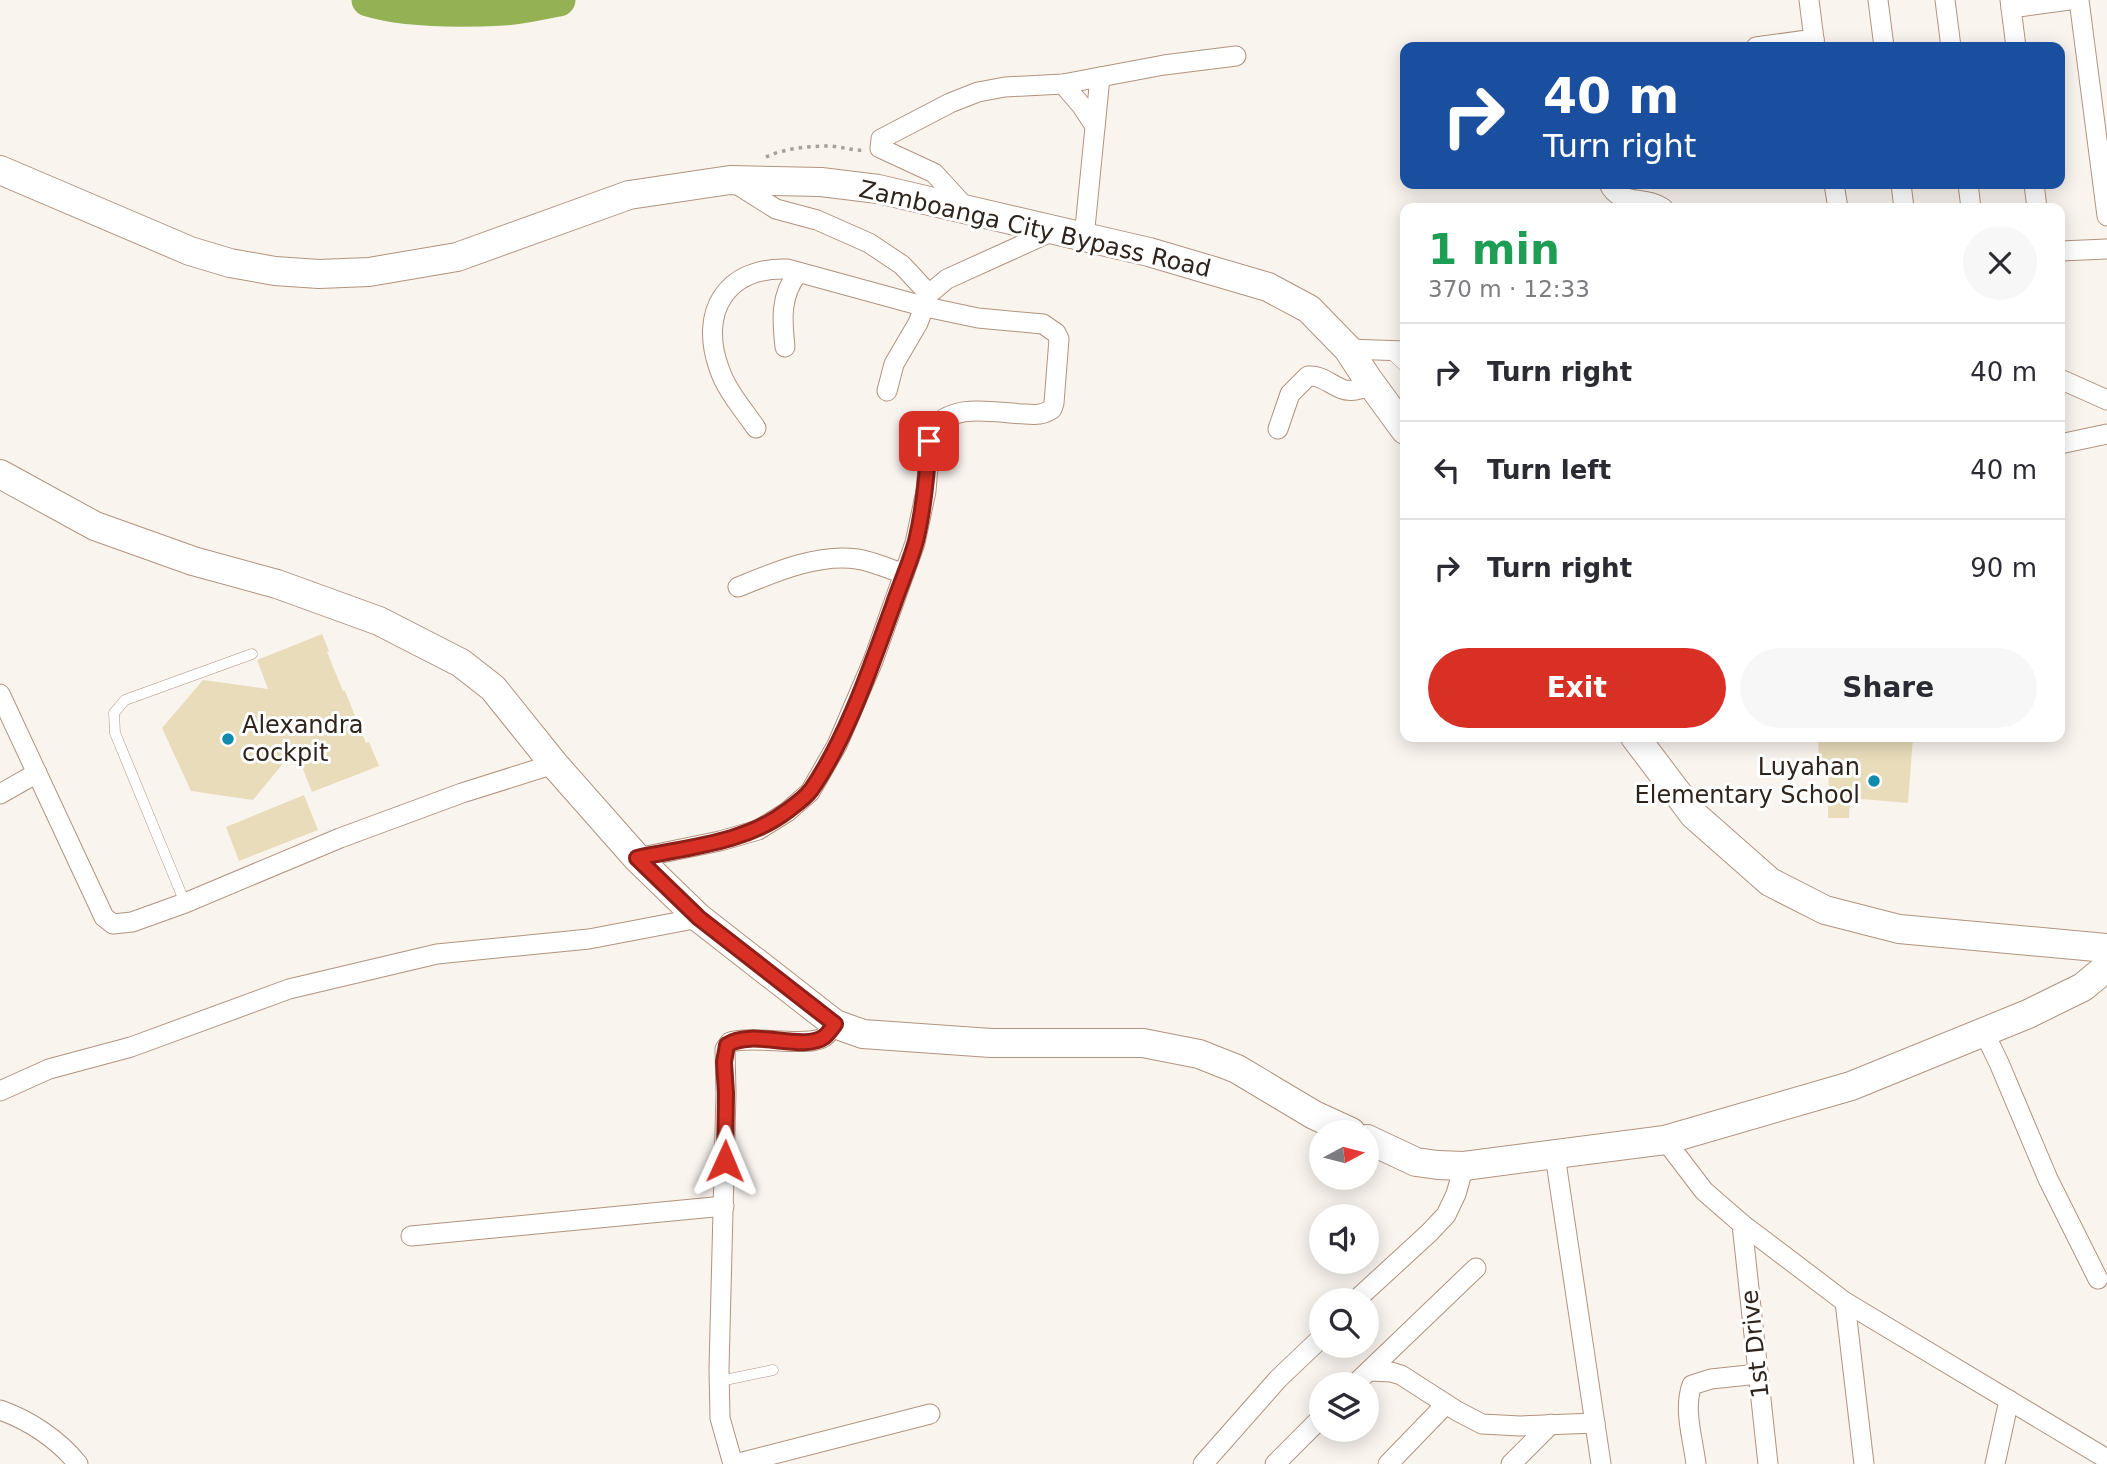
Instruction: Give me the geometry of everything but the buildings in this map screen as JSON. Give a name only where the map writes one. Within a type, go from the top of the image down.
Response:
[{"type":"street","points":[[1809,0],[1815,42]]},
{"type":"street","points":[[1878,0],[1883,42]]},
{"type":"street","points":[[1945,0],[1950,42]]},
{"type":"street","points":[[2015,42],[2010,4],[2069,0]]},
{"type":"street","points":[[2079,0],[2107,216]]},
{"type":"street","points":[[968,211],[934,173],[880,148],[881,139],[950,103],[978,92],[1005,87],[1063,84],[1164,65],[1236,56]]},
{"type":"street","points":[[1084,238],[1100,77]]},
{"type":"street","points":[[1063,84],[1096,126]]},
{"type":"street","name":"Zamboanga City Bypass Road","points":[[0,170],[200,254],[275,271],[319,274],[369,272],[457,257],[629,195],[737,179],[821,182],[878,188],[1149,253],[1268,287],[1308,309],[1348,349],[1400,423]]},
{"type":"street","points":[[737,179],[776,209],[817,220],[869,243],[902,265],[927,300]]},
{"type":"street","points":[[1612,189],[1619,197],[1650,203]]},
{"type":"street","points":[[887,391],[894,364],[927,300],[947,279],[1053,231]]},
{"type":"street","points":[[2065,251],[2107,249]]},
{"type":"street","points":[[637,858],[720,841],[758,830],[810,792],[837,745],[873,661],[915,543],[926,491],[931,431],[949,414],[968,410],[1038,415],[1048,412],[1055,403],[1059,339],[1056,333],[1043,324],[978,318],[927,300],[798,274],[787,269],[753,272],[726,289],[713,319],[713,343],[719,369],[756,428]]},
{"type":"street","points":[[785,347],[782,320],[786,292],[798,274]]},
{"type":"street","points":[[1348,349],[1396,351]]},
{"type":"street","points":[[1278,429],[1290,394],[1308,376],[1318,376],[1343,389],[1354,390],[1372,386]]},
{"type":"street","points":[[2065,384],[2107,400]]},
{"type":"street","points":[[2065,443],[2107,434]]},
{"type":"street","points":[[0,474],[95,526],[192,561],[276,584],[379,621],[461,663],[493,688],[554,764],[637,858],[699,918],[835,1024],[863,1034],[991,1043],[1143,1044],[1199,1054],[1237,1069],[1325,1120]]},
{"type":"street","points":[[738,586],[802,563],[825,560],[856,559],[904,574]]},
{"type":"street","points":[[0,694],[104,917],[113,924],[132,922],[185,903],[340,838],[461,793],[554,764]]},
{"type":"street","points":[[1639,742],[1694,815],[1770,882],[1825,909],[1899,929],[2107,948]]},
{"type":"street","points":[[0,794],[37,773]]},
{"type":"street","points":[[0,1091],[49,1069],[131,1047],[289,989],[437,954],[589,939],[699,918]]},
{"type":"street","points":[[1379,1145],[1416,1162],[1464,1166],[1665,1140],[1851,1086],[2028,1014],[2083,987],[2107,967]]},
{"type":"street","points":[[835,1024],[825,1037],[812,1041],[742,1039],[727,1045],[724,1062],[726,1093],[720,1418],[734,1464],[930,1414]]},
{"type":"street","points":[[1984,1032],[2048,1180],[2098,1279]]},
{"type":"street","points":[[1665,1140],[1704,1191],[1845,1302],[2009,1400],[2099,1459]]},
{"type":"street","points":[[1555,1155],[1601,1464]]},
{"type":"street","points":[[1369,1288],[1446,1215],[1456,1194],[1464,1166]]},
{"type":"street","points":[[411,1236],[724,1206]]},
{"type":"street","name":"1st Drive","points":[[1742,1223],[1768,1464]]},
{"type":"street","points":[[1367,1372],[1476,1268]]},
{"type":"street","points":[[1845,1302],[1864,1464]]},
{"type":"street","points":[[1203,1464],[1278,1379],[1309,1349]]},
{"type":"street","points":[[1379,1374],[1391,1372],[1401,1375],[1446,1405],[1482,1423],[1520,1426],[1595,1423]]},
{"type":"street","points":[[1696,1464],[1688,1395],[1692,1385],[1711,1379],[1758,1374]]},
{"type":"street","points":[[1995,1464],[2009,1400]]},
{"type":"street","points":[[1388,1464],[1446,1405]]},
{"type":"street","points":[[0,1410],[45,1433],[78,1464]]},
{"type":"street","points":[[1511,1464],[1551,1424]]},
{"type":"street","points":[[1275,1464],[1309,1430]]},
{"type":"lane","points":[[185,903],[115,733],[114,713],[125,700],[252,654]]},
{"type":"lane","points":[[720,1381],[774,1370]]},
{"type":"path","points":[[737,179],[762,159],[778,151],[834,146],[856,151],[880,148]]},
{"type":"waterway","points":[[368,0],[400,7],[454,10],[511,8],[559,0]]},
{"type":"place","name":"Alexandra cockpit","points":[[228,739]]},
{"type":"place","name":"Luyahan Elementary School","points":[[1874,781]]},
{"type":"route","points":[[725,1161],[724,1062],[727,1045],[742,1039],[812,1041],[825,1037],[835,1024],[699,918],[637,858],[720,841],[758,830],[810,792],[837,745],[873,661],[915,543],[926,491],[929,441]]}]
